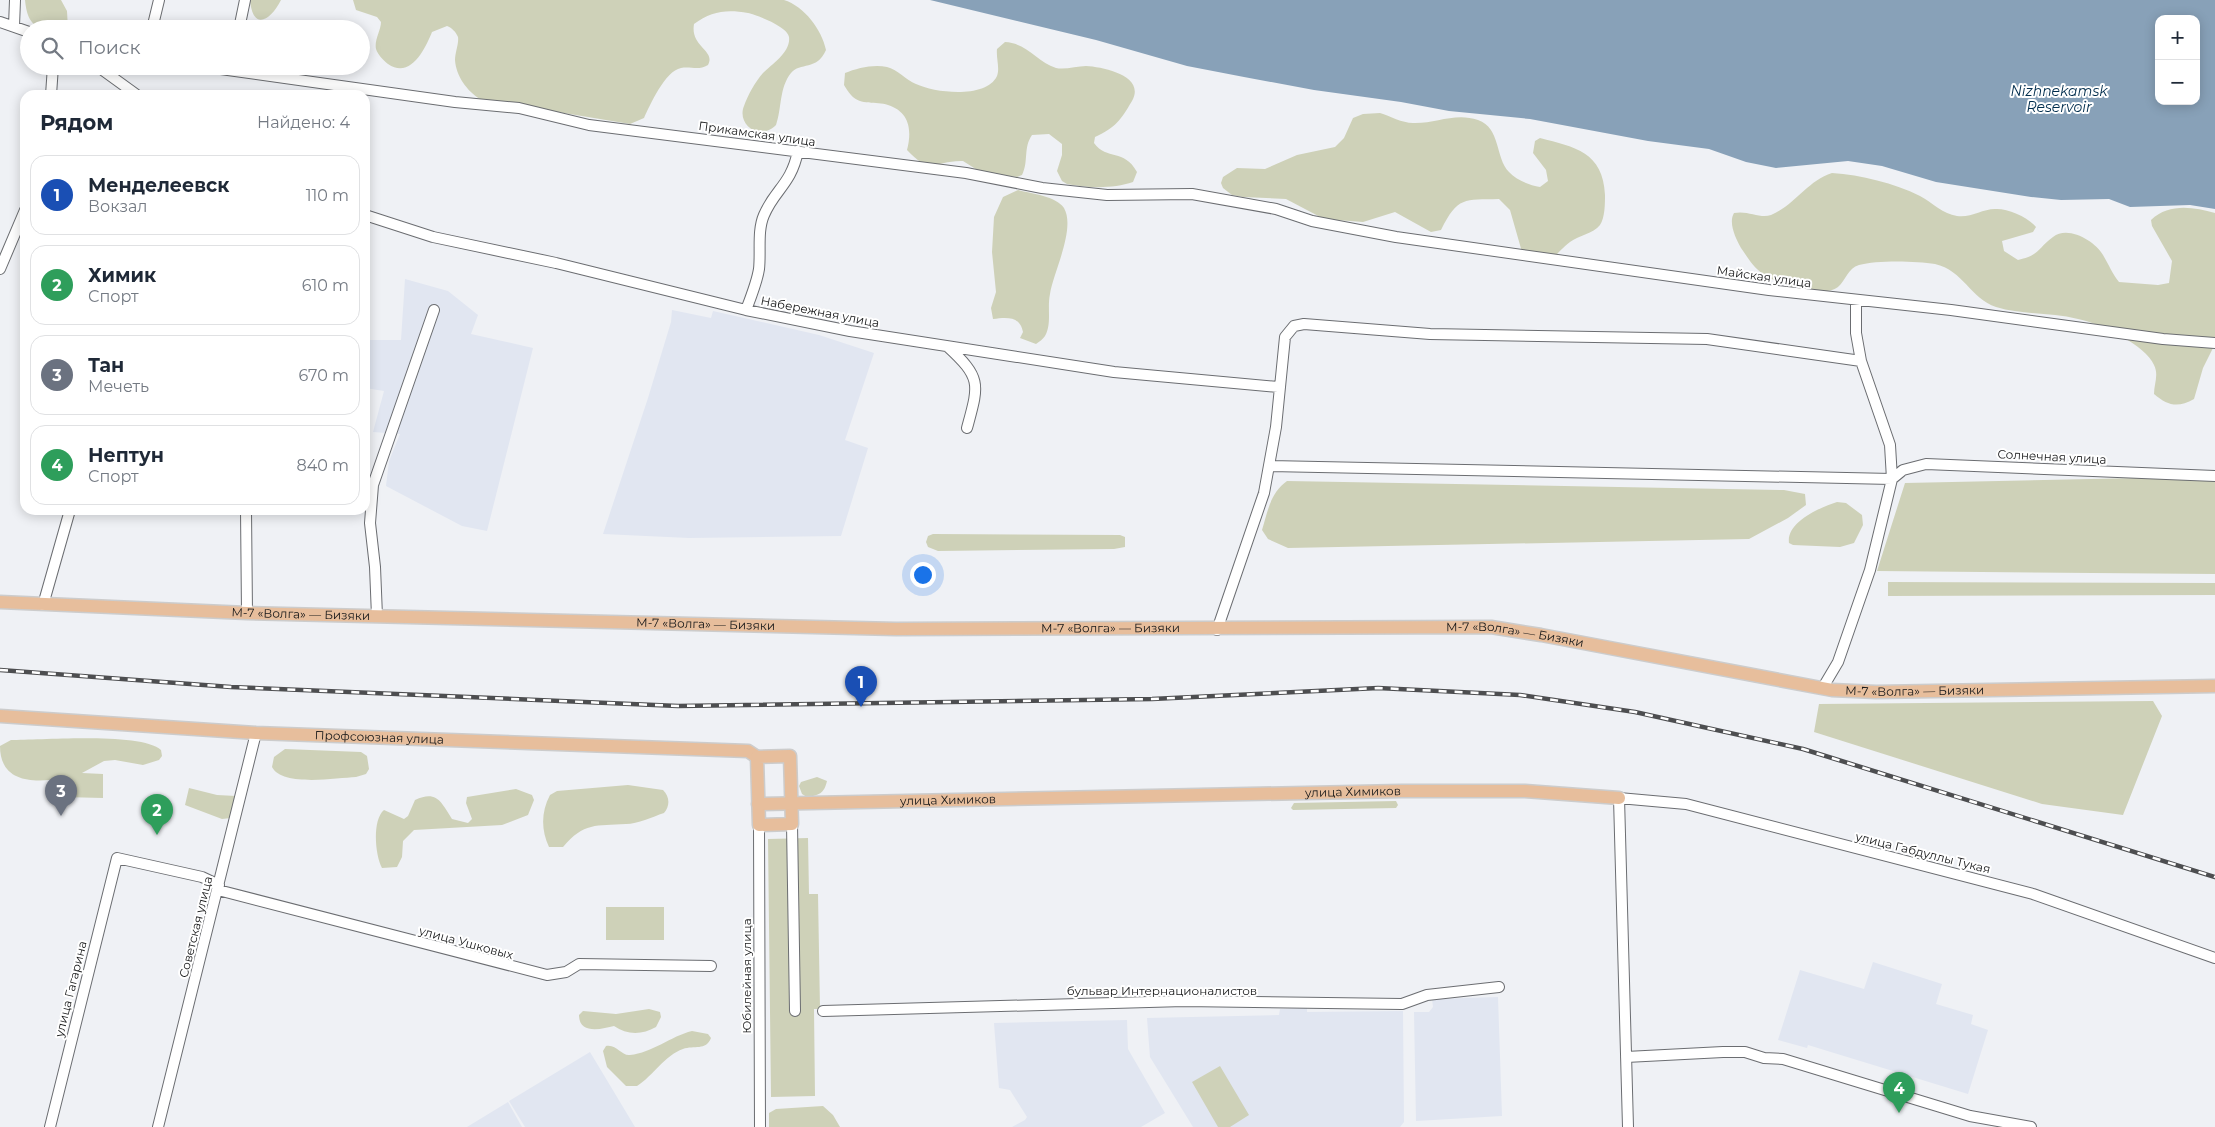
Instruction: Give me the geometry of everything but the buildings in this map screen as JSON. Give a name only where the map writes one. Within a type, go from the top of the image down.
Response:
[{"type":"main road","name":"М-7 «Волга» — Бизяки","points":[[0,602],[247,613],[896,629],[1217,630],[1443,626],[1491,627],[1822,689],[1876,692],[2215,686]]},
{"type":"main road","name":"Профсоюзная улица","points":[[0,716],[256,733],[748,751],[757,756],[790,756],[791,803]]},
{"type":"main road","points":[[757,756],[759,825],[792,824],[791,803]]},
{"type":"main road","name":"улица Химиков","points":[[758,804],[1525,791],[1619,798]]},
{"type":"street","points":[[14,26],[16,0]]},
{"type":"street","points":[[154,20],[159,0]]},
{"type":"street","points":[[241,20],[245,0]]},
{"type":"street","points":[[0,22],[20,28]]},
{"type":"street","points":[[51,90],[52,75]]},
{"type":"street","points":[[109,75],[130,90]]},
{"type":"street","name":"Прикамская улица","points":[[276,75],[455,102],[519,108],[589,124],[966,173],[1070,191],[1107,195],[1192,194],[1276,209],[1312,221]]},
{"type":"street","points":[[746,310],[759,271],[761,224],[764,215],[788,182],[798,151]]},
{"type":"street","name":"Набережная улица","points":[[370,218],[433,237],[556,263],[746,310],[858,333],[947,345],[1114,372],[1278,387]]},
{"type":"street","name":"Майская улица","points":[[1312,221],[1465,248],[1856,302],[1951,310],[2163,339],[2215,342]]},
{"type":"street","points":[[0,269],[20,222]]},
{"type":"street","points":[[1822,689],[1838,662],[1870,570],[1892,479],[1890,445],[1861,361],[1856,333],[1856,302]]},
{"type":"street","points":[[377,616],[375,567],[370,523],[372,485],[434,310]]},
{"type":"street","points":[[1217,630],[1264,493],[1276,427],[1278,387],[1285,337],[1294,326],[1304,324],[1430,334],[1707,339],[1861,361]]},
{"type":"street","points":[[947,345],[970,368],[976,383],[975,397],[966,428]]},
{"type":"street","name":"Солнечная улица","points":[[1892,479],[1903,470],[1926,464],[2215,476]]},
{"type":"street","points":[[1269,466],[1892,479]]},
{"type":"street","points":[[43,605],[69,515]]},
{"type":"street","points":[[246,515],[247,613]]},
{"type":"street","name":"Советская улица","points":[[158,1127],[256,733]]},
{"type":"street","points":[[1619,798],[1628,1127]]},
{"type":"street","name":"улица Габдуллы Тукая","points":[[1619,798],[1686,804],[2033,894],[2215,958]]},
{"type":"street","points":[[792,824],[795,1011]]},
{"type":"street","name":"Юбилейная улица","points":[[759,825],[760,1127]]},
{"type":"street","name":"улица Ушковых","points":[[117,858],[202,877],[219,887],[547,975],[566,972],[579,964],[711,966]]},
{"type":"street","name":"улица Гагарина","points":[[50,1127],[117,858]]},
{"type":"street","name":"бульвар Интернационалистов","points":[[823,1011],[1184,1001],[1402,1004],[1427,995],[1499,987]]},
{"type":"street","points":[[1626,1057],[1745,1052],[1764,1058],[1783,1059],[1970,1116],[2031,1127]]},
{"type":"shaded area","points":[[405,279],[448,291],[478,315],[471,334],[533,348],[487,531],[462,526],[386,486],[389,461],[400,434],[373,432],[384,391],[370,389],[370,340],[401,340]]},
{"type":"shaded area","points":[[672,310],[711,318],[713,311],[819,335],[874,353],[845,440],[868,448],[841,536],[689,538],[603,534],[648,398],[671,322]]},
{"type":"shaded area","points":[[1873,962],[1942,984],[1936,1004],[1973,1015],[1971,1024],[1988,1030],[1968,1094],[1808,1045],[1807,1048],[1778,1040],[1800,970],[1864,989]]},
{"type":"shaded area","points":[[1498,997],[1502,1116],[1416,1121],[1414,1012],[1429,1012],[1433,1007],[1432,999]]},
{"type":"shaded area","points":[[1307,1008],[1307,1012],[1403,1011],[1404,1122],[1400,1127],[1193,1127],[1150,1057],[1147,1018],[1279,1015],[1280,1009]]},
{"type":"shaded area","points":[[1127,1020],[1128,1049],[1165,1113],[1141,1127],[1012,1127],[1027,1117],[1010,1090],[999,1088],[994,1023]]},
{"type":"shaded area","points":[[590,1052],[635,1127],[525,1127],[509,1101]]},
{"type":"shaded area","points":[[508,1102],[522,1127],[467,1127]]},
{"type":"green space","points":[[25,0],[61,0],[67,11],[68,20],[31,20]]},
{"type":"green space","points":[[250,0],[281,0],[272,13],[263,20],[255,16]]},
{"type":"green space","points":[[353,0],[784,0],[805,13],[811,20],[821,35],[826,50],[818,61],[795,70],[787,79],[784,85],[776,125],[766,131],[755,131],[744,121],[744,106],[752,89],[763,73],[784,53],[789,37],[783,29],[752,14],[726,11],[707,16],[694,24],[694,32],[699,43],[709,56],[708,65],[701,68],[681,68],[675,70],[659,89],[644,118],[630,124],[480,99],[471,92],[460,77],[455,60],[458,37],[454,30],[447,26],[432,32],[422,53],[410,65],[404,68],[396,68],[384,61],[376,49],[381,22],[377,17],[356,10]]},
{"type":"green space","points":[[1005,42],[1013,43],[1026,49],[1043,62],[1056,68],[1086,66],[1103,68],[1121,74],[1128,79],[1133,85],[1135,92],[1132,101],[1117,123],[1095,137],[1094,143],[1104,152],[1121,157],[1132,165],[1137,172],[1133,182],[1117,186],[1100,187],[1067,184],[1062,181],[1057,171],[1062,155],[1062,144],[1049,134],[1032,135],[1029,140],[1024,170],[1022,175],[1017,177],[982,173],[963,161],[934,165],[922,163],[907,150],[909,129],[908,123],[901,112],[888,105],[859,101],[851,95],[844,85],[845,73],[860,68],[882,66],[891,68],[912,82],[924,87],[947,91],[972,91],[991,83],[997,76],[997,49]]},
{"type":"green space","points":[[1380,113],[1409,123],[1461,117],[1478,120],[1491,130],[1501,159],[1509,172],[1523,182],[1540,187],[1548,181],[1546,170],[1533,153],[1535,141],[1540,138],[1575,149],[1593,160],[1599,169],[1605,195],[1602,222],[1594,230],[1570,242],[1550,260],[1541,262],[1524,259],[1510,210],[1499,199],[1478,199],[1463,202],[1452,211],[1441,230],[1431,232],[1395,212],[1363,222],[1324,219],[1286,199],[1243,197],[1232,195],[1223,188],[1221,183],[1223,177],[1237,168],[1265,169],[1297,155],[1335,147],[1344,138],[1353,118],[1363,114]]},
{"type":"green space","points":[[1832,173],[1866,178],[1899,187],[1920,196],[1947,213],[1957,216],[1967,216],[1995,209],[2017,214],[2036,227],[2033,232],[2002,241],[2004,251],[2018,260],[2035,254],[2053,237],[2059,234],[2066,233],[2081,236],[2099,250],[2119,282],[2158,285],[2169,283],[2172,261],[2152,226],[2151,220],[2166,211],[2182,208],[2215,213],[2215,344],[2203,368],[2194,399],[2178,405],[2164,401],[2154,394],[2156,376],[2154,365],[2142,350],[2121,336],[2087,321],[1996,307],[1980,298],[1953,272],[1935,264],[1876,262],[1859,265],[1850,271],[1838,287],[1822,291],[1811,291],[1789,286],[1763,274],[1751,262],[1737,240],[1732,226],[1734,213],[1771,215],[1787,205],[1815,182]]},
{"type":"green space","points":[[1018,190],[1055,201],[1064,208],[1067,217],[1066,239],[1050,294],[1047,331],[1044,337],[1036,344],[1020,338],[1023,332],[1016,320],[1008,318],[993,319],[991,308],[996,292],[992,252],[994,217],[1003,197]]},
{"type":"green space","points":[[2187,477],[2215,480],[2215,574],[1877,571],[1905,483]]},
{"type":"green space","points":[[1287,481],[1784,490],[1805,494],[1806,505],[1788,518],[1749,539],[1288,548],[1268,539],[1262,530],[1273,497]]},
{"type":"green space","points":[[1837,502],[1846,503],[1862,515],[1863,525],[1854,543],[1840,547],[1793,545],[1789,543],[1793,528],[1806,516]]},
{"type":"green space","points":[[933,534],[1120,535],[1125,537],[1125,547],[1114,549],[938,551],[928,547],[926,542],[928,536]]},
{"type":"green space","points":[[1888,582],[2215,583],[2215,595],[1888,596]]},
{"type":"green space","points":[[2153,701],[2162,716],[2123,815],[2042,804],[1814,732],[1819,704]]},
{"type":"green space","points":[[90,738],[134,741],[150,744],[161,750],[162,756],[159,760],[143,765],[115,760],[104,761],[82,773],[103,774],[103,798],[63,797],[63,778],[31,780],[21,778],[6,768],[0,746],[11,740]]},
{"type":"green space","points":[[285,749],[361,752],[367,756],[369,769],[366,774],[356,777],[310,780],[287,777],[278,773],[272,767],[274,757]]},
{"type":"green space","points":[[817,777],[827,781],[823,791],[807,797],[802,794],[799,786],[801,782]]},
{"type":"green space","points":[[628,785],[663,790],[668,799],[664,813],[631,824],[598,826],[584,829],[577,833],[563,847],[549,847],[543,828],[543,821],[550,795],[557,791]]},
{"type":"green space","points":[[189,788],[217,795],[236,796],[231,818],[222,819],[185,805]]},
{"type":"green space","points":[[516,789],[532,795],[534,800],[528,815],[502,825],[414,830],[403,841],[402,857],[397,867],[382,868],[376,847],[376,829],[380,815],[384,810],[404,819],[408,816],[415,800],[429,796],[438,799],[452,819],[468,823],[472,819],[466,803],[467,797]]},
{"type":"green space","points":[[1396,801],[1398,805],[1396,808],[1293,810],[1291,808],[1294,803]]},
{"type":"green space","points":[[808,838],[809,894],[818,894],[820,1009],[814,1009],[815,1096],[771,1097],[768,839]]},
{"type":"green space","points":[[606,907],[664,907],[664,940],[606,940]]},
{"type":"green space","points":[[649,1009],[660,1012],[661,1017],[656,1027],[640,1033],[624,1031],[614,1026],[598,1029],[587,1028],[583,1026],[579,1015],[583,1011],[616,1014]]},
{"type":"green space","points":[[692,1031],[708,1034],[711,1038],[709,1042],[703,1046],[683,1049],[670,1056],[637,1086],[626,1086],[607,1067],[603,1051],[606,1046],[613,1047],[627,1055],[638,1054]]},
{"type":"green space","points":[[1220,1066],[1249,1115],[1230,1127],[1218,1127],[1192,1082]]},
{"type":"green space","points":[[823,1106],[833,1115],[840,1127],[769,1127],[769,1113],[776,1109]]},
{"type":"water","name":"Nizhnekamsk Reservoir","points":[[930,0],[2215,0],[2215,209],[2190,205],[2130,207],[2109,199],[2061,200],[2031,197],[1936,182],[1882,166],[1848,161],[1776,168],[1746,162],[1709,149],[1648,141],[1530,119],[1449,111],[1401,102],[1314,90],[1187,66],[1096,40]]},
{"type":"railway","points":[[0,670],[231,687],[678,706],[1152,699],[1378,688],[1520,695],[1635,712],[1803,749],[2215,877]]},
{"type":"place","name":"Менделеевск","points":[[861,707]]},
{"type":"place","name":"Тан","points":[[61,816]]},
{"type":"place","name":"Химик","points":[[157,835]]},
{"type":"place","name":"Нептун","points":[[1899,1113]]}]
